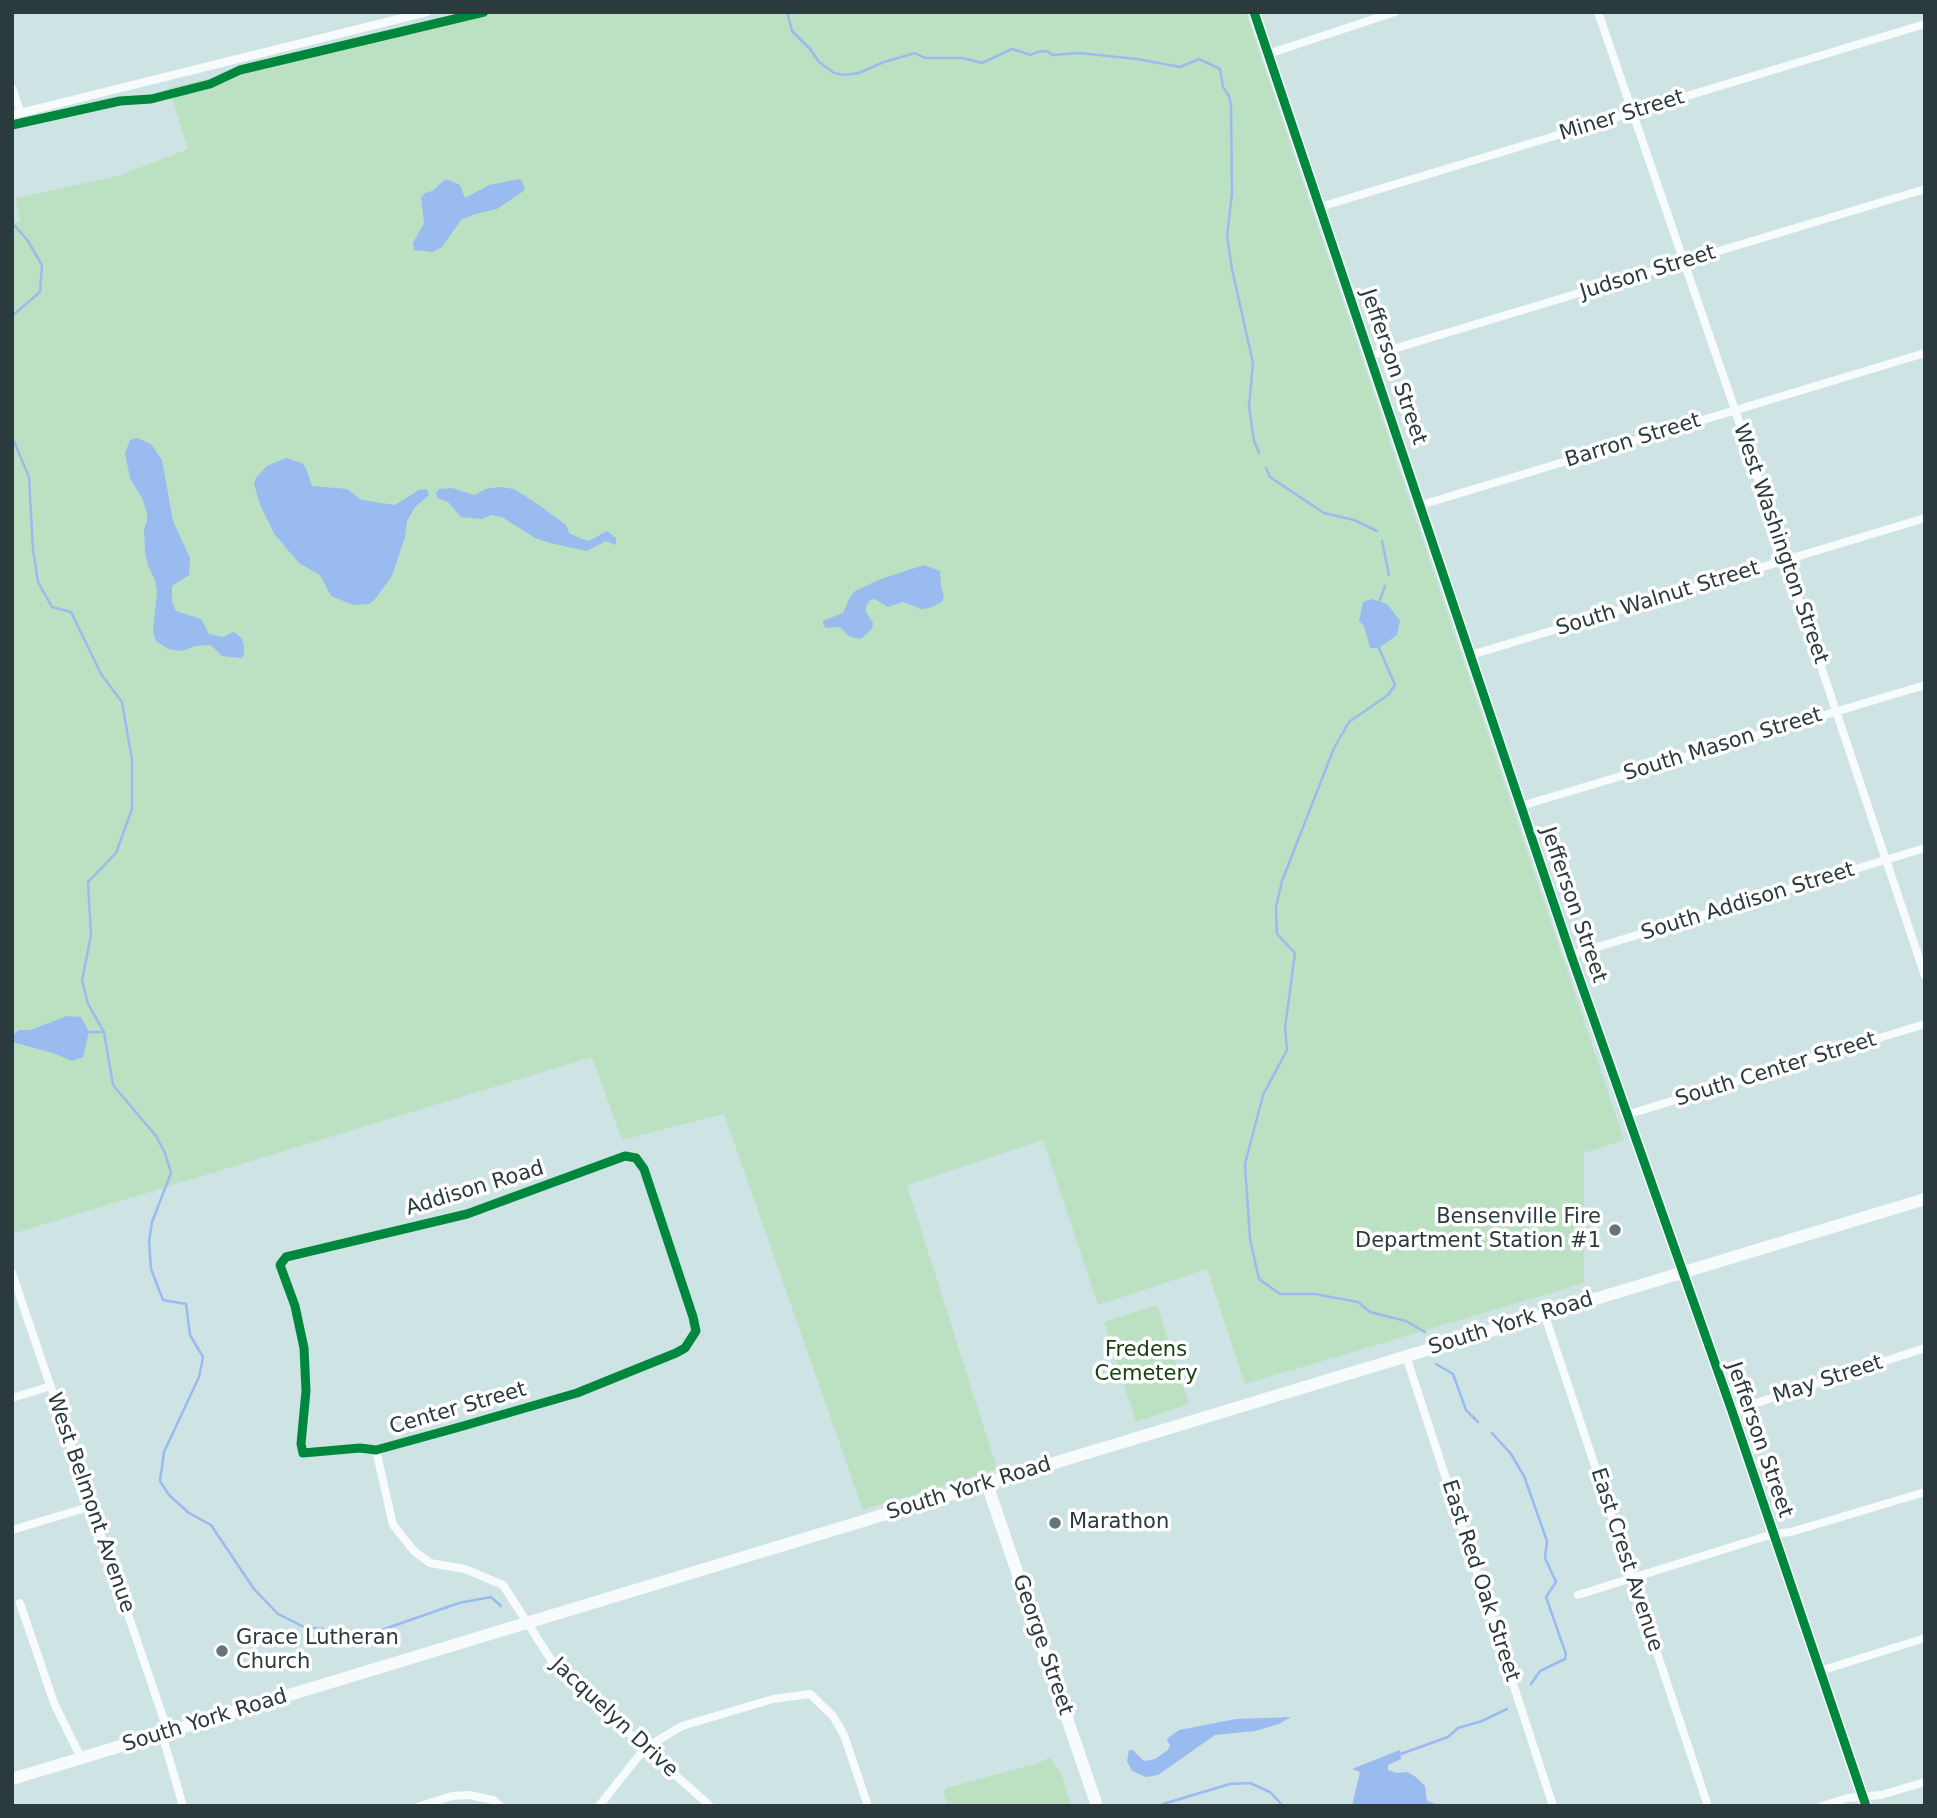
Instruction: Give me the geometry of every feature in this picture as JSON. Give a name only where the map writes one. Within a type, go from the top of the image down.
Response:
[{"type":"street","points":[[12,88],[16,114],[427,12]]},
{"type":"street","name":"Jefferson Street","points":[[1254,12],[1626,1115],[1732,1411],[1865,1802]]},
{"type":"street","points":[[1268,54],[1395,12]]},
{"type":"street","name":"West Washington Street","points":[[1598,12],[1925,976]]},
{"type":"street","name":"Miner Street","points":[[1320,207],[1925,24]]},
{"type":"street","name":"Judson Street","points":[[1370,356],[1925,189]]},
{"type":"street","name":"Barron Street","points":[[1421,505],[1925,353]]},
{"type":"street","name":"South Walnut Street","points":[[1471,655],[1925,518]]},
{"type":"street","name":"South Mason Street","points":[[1521,806],[1925,684]]},
{"type":"street","name":"South Addison Street","points":[[1572,955],[1925,848]]},
{"type":"street","name":"South Center Street","points":[[1626,1115],[1925,1024]]},
{"type":"street","name":"Addison Road","points":[[306,1391],[304,1348],[295,1306],[281,1265],[286,1257],[467,1214],[625,1156],[636,1158],[644,1169],[693,1317],[696,1331],[685,1348],[677,1353]]},
{"type":"street","name":"South York Road","points":[[12,1779],[1925,1199]]},
{"type":"street","name":"West Belmont Avenue","points":[[12,1273],[92,1506],[165,1733],[183,1806]]},
{"type":"street","name":"East Crest Avenue","points":[[1544,1313],[1708,1806]]},
{"type":"street","name":"May Street","points":[[1732,1411],[1925,1348]]},
{"type":"street","name":"Center Street","points":[[306,1391],[301,1444],[303,1453],[360,1448],[376,1450],[558,1399],[677,1353]]},
{"type":"street","name":"East Red Oak Street","points":[[1406,1356],[1553,1806]]},
{"type":"street","points":[[12,1398],[51,1386]]},
{"type":"street","name":"Jacquelyn Drive","points":[[376,1450],[393,1525],[414,1551],[430,1563],[465,1569],[503,1585],[557,1669],[710,1806]]},
{"type":"street","name":"George Street","points":[[988,1484],[1097,1806]]},
{"type":"street","points":[[1578,1595],[1773,1534],[1791,1532],[1925,1492]]},
{"type":"street","points":[[12,1530],[92,1506]]},
{"type":"street","points":[[20,1603],[54,1703],[80,1758]]},
{"type":"street","points":[[1820,1671],[1925,1638]]},
{"type":"street","points":[[599,1806],[645,1748],[681,1726],[773,1699],[810,1694],[833,1716],[844,1735],[868,1806]]},
{"type":"street","points":[[1822,1806],[1848,1798],[1865,1802],[1925,1782]]},
{"type":"street","points":[[420,1806],[469,1795],[493,1800],[500,1806]]},
{"type":"green space","points":[[487,12],[1246,12],[1624,1140],[1584,1153],[1584,1283],[1245,1384],[1207,1269],[1098,1305],[1043,1140],[907,1185],[997,1469],[863,1510],[724,1114],[622,1140],[592,1057],[12,1234],[12,222],[20,222],[16,198],[118,176],[188,149],[169,88]]},
{"type":"green space","name":"Fredens Cemetery","points":[[1157,1305],[1189,1404],[1136,1422],[1104,1322]]},
{"type":"green space","points":[[1050,1757],[1061,1773],[1071,1806],[948,1806],[944,1793],[946,1788],[1036,1764]]},
{"type":"water","points":[[446,179],[460,185],[465,198],[489,185],[519,179],[525,190],[497,209],[461,220],[442,247],[433,252],[414,250],[413,243],[424,223],[421,198]]},
{"type":"water","points":[[137,438],[151,444],[162,460],[173,521],[190,558],[189,575],[172,586],[172,602],[176,611],[201,619],[209,634],[223,637],[233,632],[237,634],[244,647],[244,655],[241,658],[222,656],[211,645],[195,646],[182,651],[168,649],[156,641],[153,632],[157,591],[145,552],[144,529],[147,514],[143,500],[130,478],[125,453],[130,440]]},
{"type":"water","points":[[286,458],[302,463],[312,486],[347,489],[362,500],[395,505],[419,490],[427,489],[429,495],[415,507],[407,521],[405,537],[392,576],[369,604],[353,605],[331,596],[320,575],[299,563],[275,535],[260,505],[254,484],[267,466]]},
{"type":"water","points":[[452,488],[475,495],[485,489],[514,489],[539,505],[566,525],[569,533],[579,538],[589,541],[607,531],[616,538],[616,545],[606,541],[587,551],[550,543],[535,538],[502,517],[461,517],[448,502],[437,498],[436,493],[439,489]]},
{"type":"water","points":[[924,565],[940,571],[944,597],[942,602],[921,609],[903,602],[888,607],[875,599],[870,600],[866,612],[873,623],[872,629],[861,639],[850,637],[840,627],[826,628],[823,624],[823,621],[843,613],[855,591],[878,580]]},
{"type":"water","points":[[1372,599],[1387,604],[1400,621],[1397,635],[1379,648],[1370,648],[1364,626],[1359,621],[1363,602]]},
{"type":"water","points":[[67,1016],[81,1017],[89,1032],[83,1057],[72,1061],[12,1042],[13,1035],[19,1030],[30,1030]]},
{"type":"water","points":[[1291,1717],[1279,1724],[1255,1731],[1215,1735],[1158,1775],[1146,1777],[1132,1771],[1127,1761],[1129,1750],[1133,1750],[1144,1761],[1155,1759],[1168,1750],[1168,1738],[1179,1730],[1236,1719]]},
{"type":"water","points":[[1400,1750],[1401,1759],[1388,1765],[1388,1770],[1407,1772],[1416,1777],[1425,1786],[1427,1801],[1443,1806],[1352,1806],[1360,1772],[1352,1769]]},
{"type":"waterway","points":[[787,12],[792,31],[819,62],[834,73],[844,75],[859,73],[915,53],[925,58],[963,58],[982,63],[1012,49],[1031,55],[1047,51],[1052,55],[1079,53],[1180,67],[1199,59],[1220,69],[1223,87],[1231,106],[1232,194],[1227,235],[1253,363],[1249,406],[1254,441],[1259,453]]},
{"type":"waterway","points":[[12,316],[40,292],[42,265],[28,241],[15,226]]},
{"type":"waterway","points":[[12,437],[29,477],[33,549],[38,582],[52,607],[71,612],[101,674],[122,702],[132,760],[132,809],[116,853],[88,882],[91,935],[82,981],[88,1004],[104,1032]]},
{"type":"waterway","points":[[1266,468],[1270,477],[1324,513],[1354,520],[1377,531]]},
{"type":"waterway","points":[[1382,541],[1389,575]]},
{"type":"waterway","points":[[1380,600],[1385,586]]},
{"type":"waterway","points":[[1379,648],[1395,685],[1388,695],[1349,722],[1334,748],[1282,881],[1276,907],[1277,934],[1295,953],[1285,1028],[1287,1050],[1263,1095],[1245,1164],[1250,1239],[1259,1279],[1280,1294],[1315,1294],[1358,1302],[1370,1312],[1406,1321],[1425,1332]]},
{"type":"waterway","points":[[89,1032],[104,1032],[113,1085],[156,1136],[165,1153],[171,1173],[152,1222],[149,1241],[151,1269],[163,1300],[186,1304],[190,1335],[203,1357],[199,1377],[164,1452],[160,1481],[169,1495],[189,1513],[211,1525],[254,1589],[278,1614],[304,1627],[370,1634],[459,1603],[491,1597],[501,1606]]},
{"type":"waterway","points":[[1436,1364],[1453,1374],[1466,1410],[1478,1422]]},
{"type":"waterway","points":[[1492,1433],[1511,1454],[1524,1476],[1547,1541],[1545,1558],[1556,1582],[1546,1597],[1566,1654],[1565,1659],[1540,1671],[1531,1684]]},
{"type":"waterway","points":[[1398,1755],[1448,1737],[1458,1728],[1482,1721],[1507,1709]]},
{"type":"waterway","points":[[1163,1804],[1230,1784],[1250,1783],[1270,1792],[1283,1806]]},
{"type":"cycle path","points":[[12,125],[120,101],[151,99],[210,84],[240,70],[484,12]]},
{"type":"cycle path","points":[[1254,12],[1571,955],[1732,1411],[1866,1806]]},
{"type":"cycle path","points":[[625,1156],[636,1158],[644,1169],[693,1317],[696,1331],[685,1348],[577,1393],[376,1450],[360,1448],[303,1453],[301,1444],[306,1391],[304,1348],[295,1306],[280,1265],[286,1257],[467,1214],[625,1156]]},
{"type":"place","name":"Bensenville Fire Department Station #1","points":[[1615,1230]]},
{"type":"place","name":"Marathon","points":[[1055,1523]]},
{"type":"place","name":"Grace Lutheran Church","points":[[222,1651]]}]
